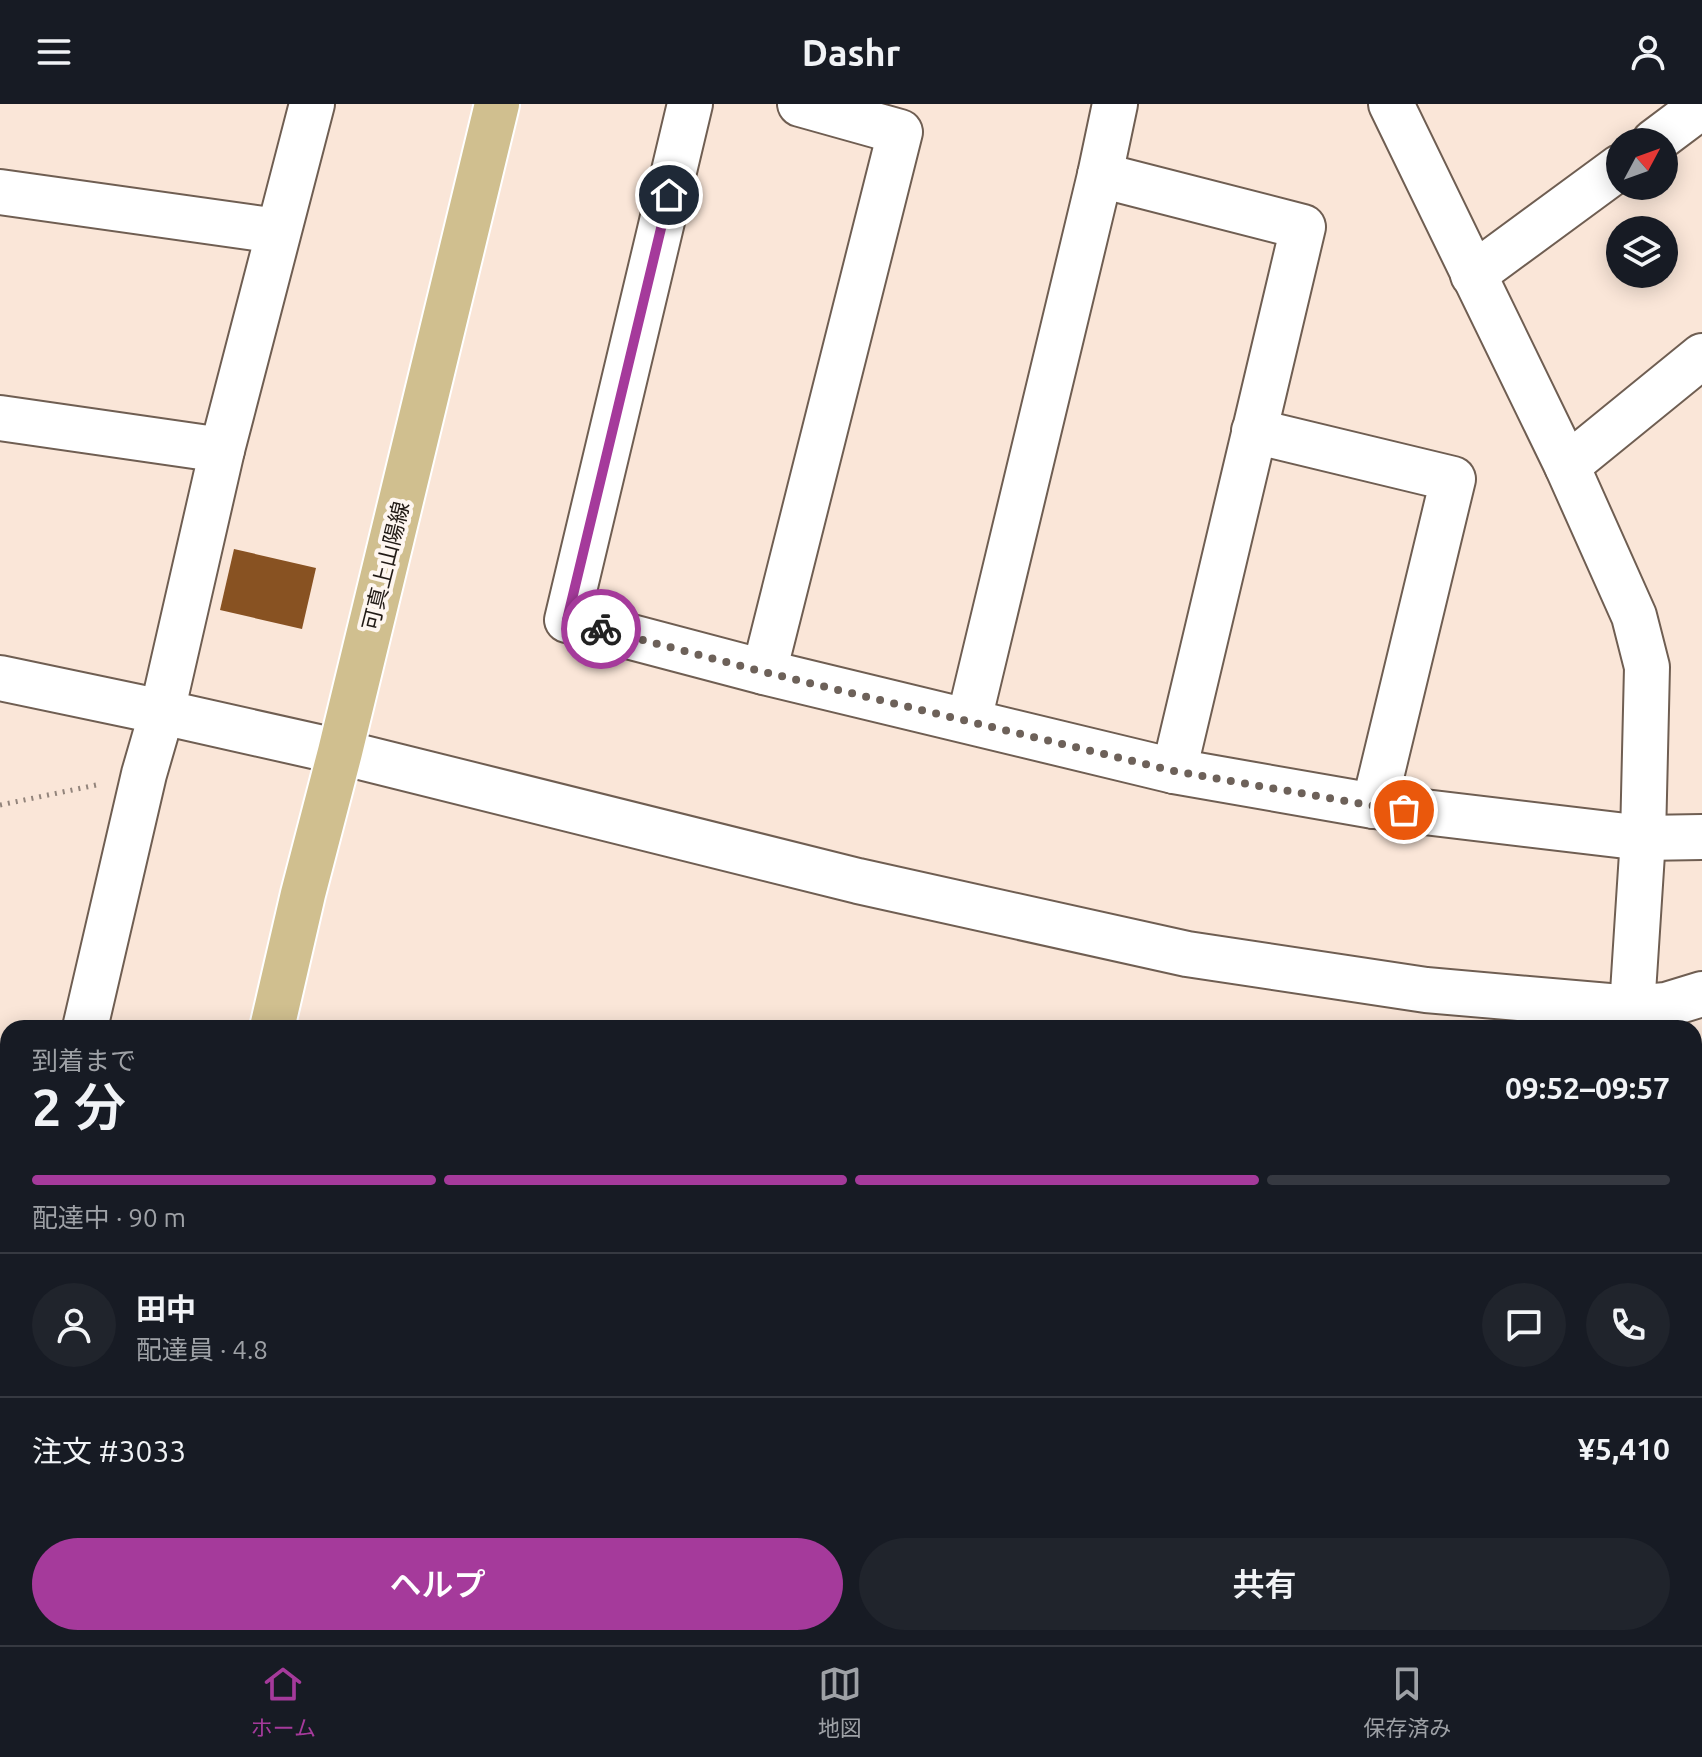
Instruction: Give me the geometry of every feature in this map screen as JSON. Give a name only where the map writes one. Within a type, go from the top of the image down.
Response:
[{"type":"main road","name":"可真上山陽線","points":[[274,1020],[497,104]]},
{"type":"street","points":[[87,1020],[222,450],[312,104]]},
{"type":"street","points":[[690,104],[567,620],[764,672],[1174,771],[1374,806],[1643,838],[1702,837]]},
{"type":"street","points":[[764,672],[900,132],[800,104]]},
{"type":"street","points":[[969,720],[1115,104]]},
{"type":"street","points":[[0,678],[340,752],[858,881],[1187,954],[1426,990],[1676,1006],[1643,838],[1647,667],[1634,616],[1567,466],[1391,104]]},
{"type":"street","points":[[1673,128],[1702,106]]},
{"type":"street","points":[[1100,175],[1303,227],[1174,771]]},
{"type":"street","points":[[1473,275],[1606,177]]},
{"type":"street","points":[[0,192],[278,231]]},
{"type":"street","points":[[1567,466],[1702,356]]},
{"type":"street","points":[[0,418],[222,450]]},
{"type":"street","points":[[1254,431],[1453,479],[1374,806]]},
{"type":"path","points":[[0,805],[144,774]]},
{"type":"building","points":[[234,549],[316,568],[302,629],[220,610]]},
{"type":"way so far","points":[[601,629],[764,672],[1174,771],[1404,810]]},
{"type":"route","points":[[601,629],[567,620],[669,195]]}]
